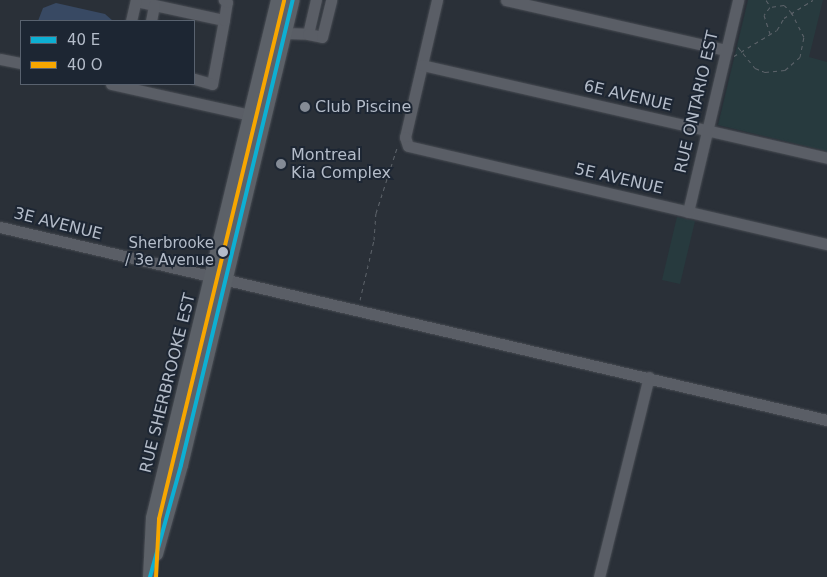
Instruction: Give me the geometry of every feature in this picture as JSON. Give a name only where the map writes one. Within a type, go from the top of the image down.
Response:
[{"type":"main road","name":"RUE SHERBROOKE EST","points":[[219,276],[250,115],[278,0]]},
{"type":"main road","name":"RUE SHERBROOKE EST","points":[[150,574],[153,518],[219,276],[266,118],[293,0]]},
{"type":"main road","points":[[271,30],[286,33]]},
{"type":"main road","points":[[250,115],[266,118]]},
{"type":"street","points":[[130,20],[136,0],[224,20]]},
{"type":"street","points":[[195,79],[212,84],[227,2],[224,0]]},
{"type":"street","points":[[308,34],[316,0]]},
{"type":"street","points":[[286,33],[322,37],[331,0]]},
{"type":"street","points":[[403,143],[437,0]]},
{"type":"street","points":[[506,0],[726,50]]},
{"type":"street","name":"RUE ONTARIO EST","points":[[688,212],[738,0]]},
{"type":"street","points":[[151,20],[154,5]]},
{"type":"street","points":[[0,58],[20,63]]},
{"type":"street","name":"6E AVENUE","points":[[422,65],[827,158]]},
{"type":"street","points":[[117,85],[250,115]]},
{"type":"street","name":"5E AVENUE","points":[[403,143],[412,148],[827,244]]},
{"type":"street","name":"3E AVENUE","points":[[0,227],[219,276],[827,420]]},
{"type":"street","points":[[599,577],[649,377]]},
{"type":"path","points":[[766,0],[770,7]]},
{"type":"path","points":[[723,64],[770,34],[792,13],[813,0]]},
{"type":"path","points":[[730,36],[755,68],[765,72],[785,70],[793,64],[803,47],[804,37],[792,13],[784,6],[770,7]]},
{"type":"path","points":[[770,7],[764,20],[770,34]]},
{"type":"path","points":[[359,302],[373,246],[376,213],[387,184],[395,148],[403,143]]},
{"type":"green space","points":[[748,0],[823,0],[809,57],[827,62],[827,151],[718,125]]},
{"type":"green space","points":[[677,217],[695,221],[680,284],[662,280]]},
{"type":"water","points":[[56,3],[105,14],[112,20],[38,20],[43,8]]},
{"type":"transit line","points":[[150,577],[181,465],[293,0]]},
{"type":"transit line","points":[[156,577],[159,519],[284,1]]},
{"type":"place","name":"Club Piscine","points":[[305,107]]},
{"type":"place","name":"Montreal Kia Complex","points":[[281,164]]},
{"type":"place","name":"Sherbrooke / 3e Avenue","points":[[223,252]]}]
